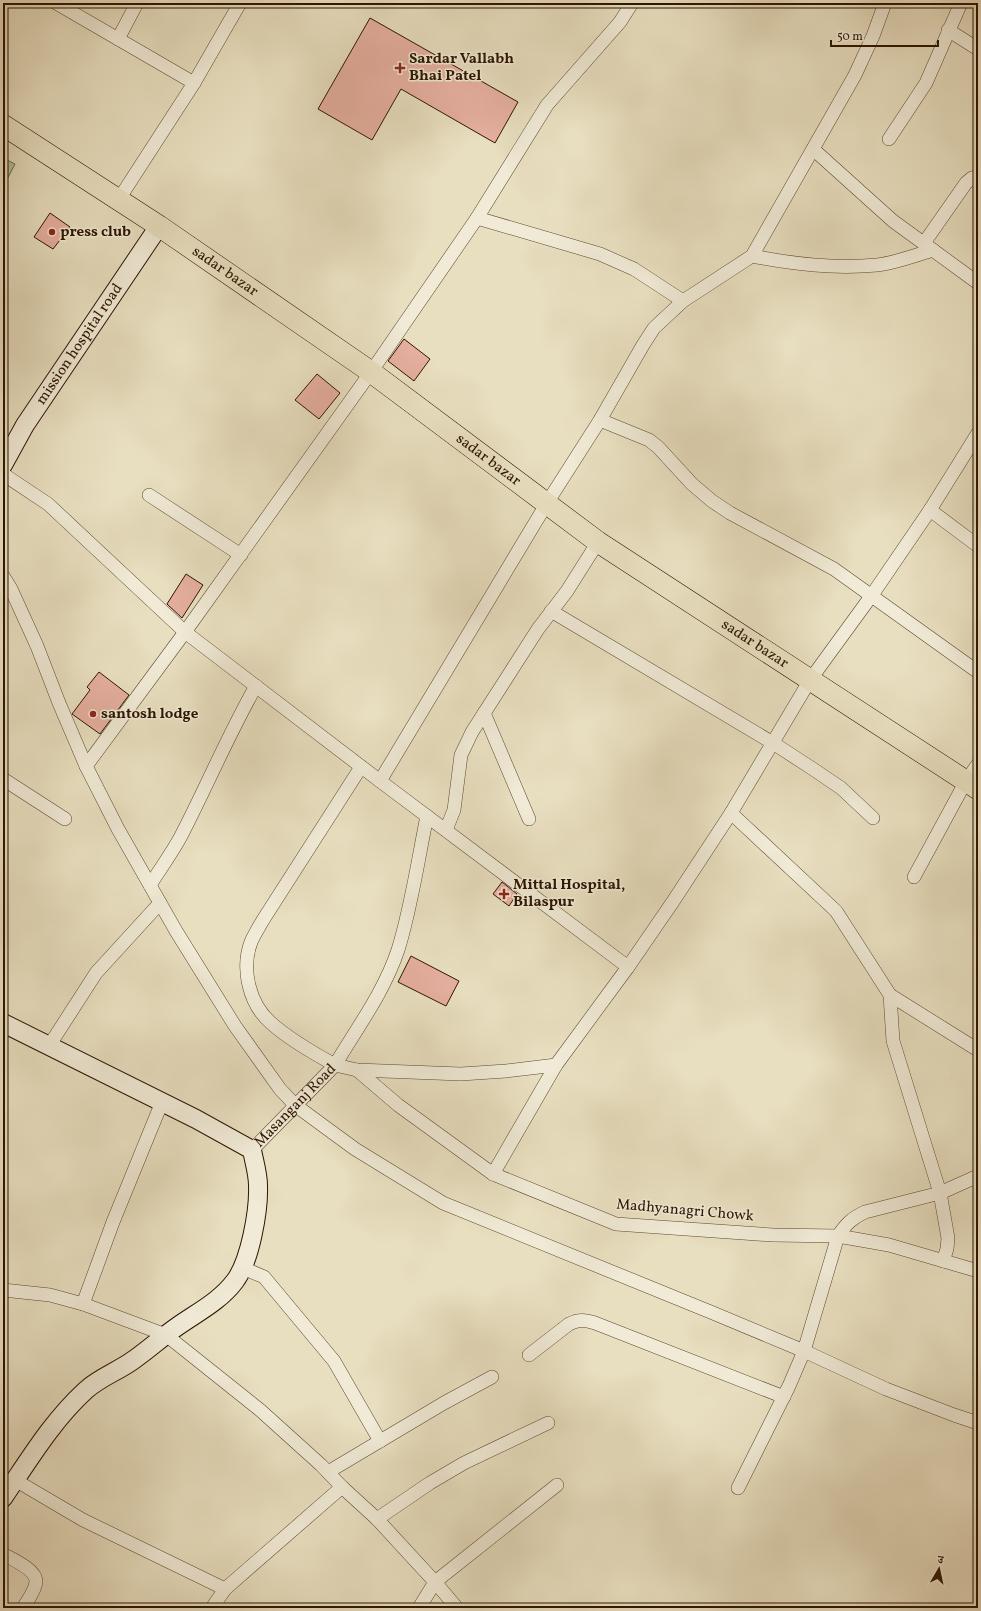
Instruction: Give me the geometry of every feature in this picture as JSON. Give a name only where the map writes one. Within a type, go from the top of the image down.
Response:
[{"type":"main road","name":"sadar bazar","points":[[3,125],[119,199],[371,372],[598,542],[972,785]]},
{"type":"street","points":[[56,3],[194,83]]},
{"type":"street","points":[[118,39],[137,3]]},
{"type":"street","points":[[119,199],[194,83],[240,3]]},
{"type":"street","points":[[86,766],[241,555],[371,372],[477,218],[547,105],[620,22],[632,3]]},
{"type":"street","points":[[380,781],[547,503],[600,420],[654,328],[683,301],[752,256],[855,75],[873,36],[885,3]]},
{"type":"street","points":[[889,140],[926,83],[961,3]]},
{"type":"street","points":[[948,30],[978,49]]},
{"type":"street","points":[[813,149],[893,221],[978,283]]},
{"type":"street","points":[[752,256],[795,264],[829,266],[878,264],[928,247],[966,184],[972,178],[978,177]]},
{"type":"street","points":[[477,218],[600,254],[634,269],[683,301]]},
{"type":"street","name":"mission hospital road","points":[[3,465],[25,425],[159,226]]},
{"type":"street","points":[[600,420],[649,440],[692,484],[712,501],[730,513],[834,569],[978,672]]},
{"type":"street","points":[[493,1174],[556,1065],[628,967],[672,903],[731,813],[810,680],[872,595],[930,510],[978,433]]},
{"type":"street","points":[[3,474],[48,504],[185,632],[361,767],[628,967]]},
{"type":"street","points":[[149,495],[241,555]]},
{"type":"street","points":[[930,510],[978,546]]},
{"type":"street","points":[[446,830],[454,810],[461,755],[472,732],[522,653],[551,610],[567,591],[598,542]]},
{"type":"street","points":[[3,576],[11,589],[38,646],[59,703],[86,766],[118,829],[160,903],[236,1026],[280,1089],[294,1105],[354,1149],[443,1203],[713,1312],[804,1351],[886,1389],[978,1423]]},
{"type":"street","points":[[551,610],[773,743],[841,788],[873,818]]},
{"type":"street","points":[[150,885],[180,838],[235,723],[256,686]]},
{"type":"street","points":[[484,713],[529,819]]},
{"type":"street","points":[[914,877],[972,785],[978,764]]},
{"type":"street","points":[[361,767],[263,920],[252,942],[247,958],[247,978],[254,1002],[270,1023],[303,1047],[335,1065],[379,992],[398,950],[428,816]]},
{"type":"street","points":[[3,779],[66,819]]},
{"type":"street","points":[[731,813],[836,911],[890,995],[978,1050]]},
{"type":"street","points":[[49,1046],[96,973],[160,903]]},
{"type":"street","points":[[890,995],[893,1041],[940,1193],[948,1238],[947,1249],[943,1261]]},
{"type":"street","points":[[3,1023],[162,1102],[252,1150]]},
{"type":"street","name":"Masanganj Road","points":[[3,1498],[54,1424],[87,1389],[132,1361],[224,1293],[235,1280],[243,1268],[249,1251],[255,1216],[258,1186],[252,1150],[294,1105],[335,1065],[357,1070],[461,1074],[506,1071],[556,1065]]},
{"type":"street","name":"Madhyanagri Chowk","points":[[357,1070],[398,1105],[493,1174],[616,1224],[773,1235],[838,1236],[889,1245],[978,1271]]},
{"type":"street","points":[[83,1304],[113,1222],[162,1102]]},
{"type":"street","points":[[738,1488],[784,1397],[804,1351],[838,1236],[846,1224],[854,1217],[865,1212],[940,1193],[978,1176]]},
{"type":"street","points":[[243,1268],[264,1277],[334,1361],[380,1441]]},
{"type":"street","points":[[3,1290],[50,1295],[83,1304],[166,1335],[260,1410],[328,1472],[377,1519],[457,1608]]},
{"type":"street","points":[[529,1355],[569,1324],[576,1320],[584,1320],[784,1397]]},
{"type":"street","points":[[328,1472],[444,1403],[492,1378]]},
{"type":"street","points":[[377,1519],[430,1483],[464,1463],[548,1423]]},
{"type":"street","points":[[15,1480],[83,1520],[225,1589]]},
{"type":"street","points":[[419,1608],[435,1582],[557,1485]]},
{"type":"street","points":[[212,1608],[225,1589],[342,1487]]},
{"type":"street","points":[[3,1554],[27,1568],[35,1576],[36,1581],[34,1588],[23,1608]]},
{"type":"green space","points":[[3,158],[15,164],[3,187]]},
{"type":"building","name":"Sardar Vallabh Bhai Patel","points":[[370,18],[518,102],[495,143],[401,89],[372,140],[318,109]]},
{"type":"building","name":"press club","points":[[50,213],[70,227],[53,249],[34,237]]},
{"type":"building","points":[[404,339],[430,359],[414,381],[388,361]]},
{"type":"building","points":[[317,374],[340,393],[319,419],[295,400]]},
{"type":"building","points":[[186,574],[203,585],[182,618],[167,604]]},
{"type":"building","points":[[99,672],[129,695],[100,734],[72,714],[90,690],[87,687]]},
{"type":"building","points":[[502,882],[517,894],[509,906],[493,894]]},
{"type":"building","points":[[411,956],[459,981],[446,1006],[398,982]]},
{"type":"place","name":"Sardar Vallabh Bhai Patel","points":[[400,68]]},
{"type":"place","name":"press club","points":[[52,232]]},
{"type":"place","name":"santosh lodge","points":[[93,714]]},
{"type":"place","name":"Mittal Hospital, Bilaspur","points":[[504,894]]}]
